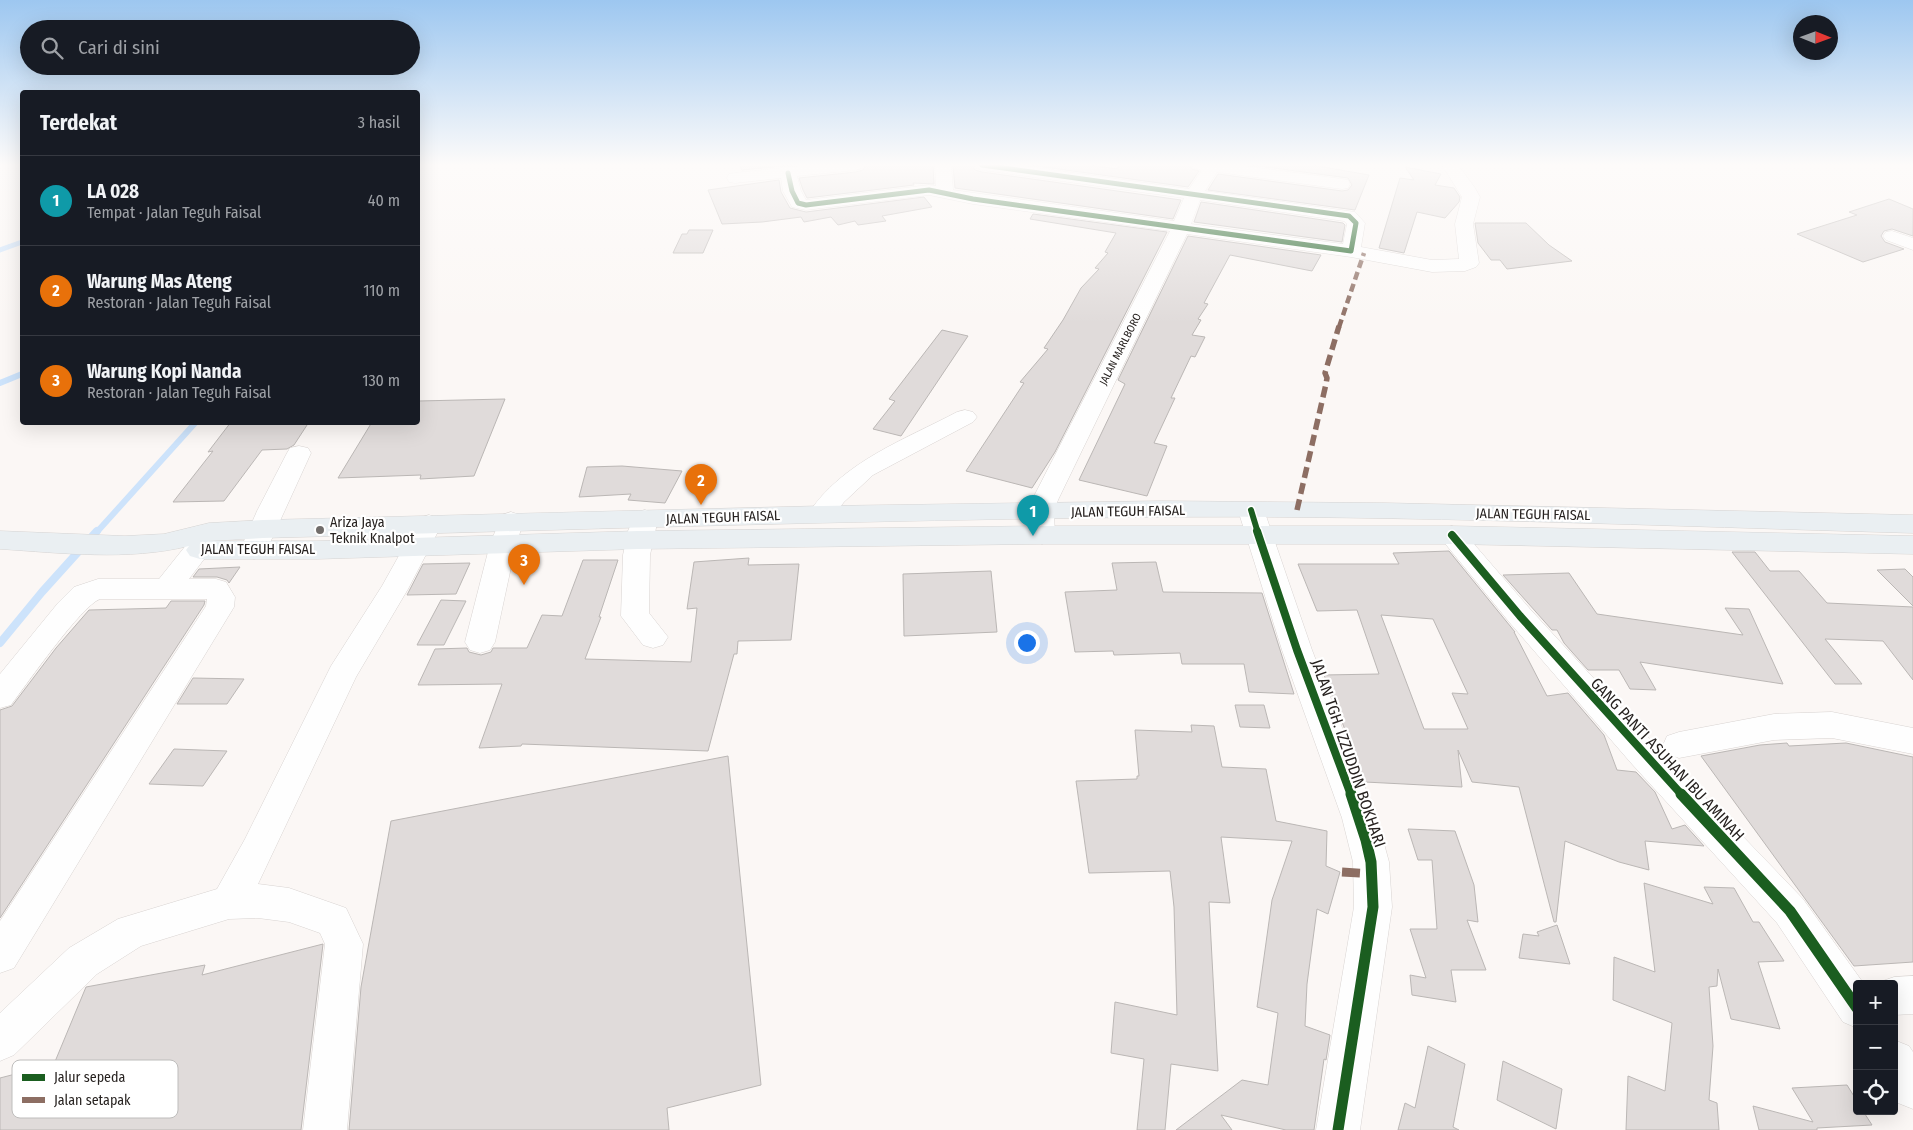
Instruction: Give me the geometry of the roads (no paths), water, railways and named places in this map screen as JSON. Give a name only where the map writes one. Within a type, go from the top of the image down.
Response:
[{"type":"highway","name":"JALAN TEGUH FAISAL","points":[[0,540],[125,545],[164,543],[209,532],[258,539],[642,530],[1255,522],[1386,511],[1913,524]]},
{"type":"highway","name":"JALAN TEGUH FAISAL","points":[[642,530],[820,514],[1042,524]]},
{"type":"highway","name":"JALAN TEGUH FAISAL","points":[[1255,522],[1452,535],[1913,545]]},
{"type":"highway","name":"JALAN TEGUH FAISAL","points":[[164,543],[197,550],[258,539]]},
{"type":"street","points":[[1104,218],[1351,251],[1432,266],[1458,266],[1469,263],[1464,224],[1466,218]]},
{"type":"street","name":"JALAN MARLBORO","points":[[1042,524],[1044,500],[1185,218]]},
{"type":"street","points":[[1351,218],[1356,221],[1351,251]]},
{"type":"street","points":[[1892,236],[1913,244]]},
{"type":"street","points":[[820,514],[835,496],[864,470],[965,417]]},
{"type":"street","points":[[258,539],[299,453]]},
{"type":"street","name":"JALAN TGH. IZZUDDIN BOKHARI","points":[[1255,522],[1326,731],[1366,837],[1374,874],[1373,907],[1338,1130]]},
{"type":"street","points":[[642,530],[635,560],[635,616],[654,637]]},
{"type":"street","points":[[480,642],[507,533]]},
{"type":"street","name":"GANG PANTI ASUHAN IBU AMINAH","points":[[1452,535],[1520,616],[1643,754],[1790,911],[1853,999]]},
{"type":"street","points":[[229,902],[258,850],[342,674],[394,589],[423,536]]},
{"type":"street","points":[[167,588],[197,550]]},
{"type":"street","points":[[0,696],[68,610],[84,594],[98,589],[216,589],[221,597],[220,607],[0,955]]},
{"type":"street","points":[[1679,745],[1774,727],[1832,725],[1913,741]]},
{"type":"street","points":[[0,1041],[83,961],[131,931],[229,902],[258,901],[289,905],[333,920],[344,944],[325,1130]]},
{"type":"street","points":[[1898,996],[1913,995]]},
{"type":"street","points":[[1898,1067],[1913,1088]]},
{"type":"waterway","points":[[0,250],[20,243]]},
{"type":"waterway","points":[[0,383],[20,375]]},
{"type":"waterway","points":[[96,533],[193,425]]},
{"type":"waterway","points":[[0,643],[42,592],[97,531]]},
{"type":"place","name":"Warung Mas Ateng","points":[[701,505]]},
{"type":"place","name":"Ariza Jaya Teknik Knalpot","points":[[320,530]]},
{"type":"place","name":"LA 028","points":[[1033,536]]},
{"type":"place","name":"Warung Kopi Nanda","points":[[524,585]]}]
